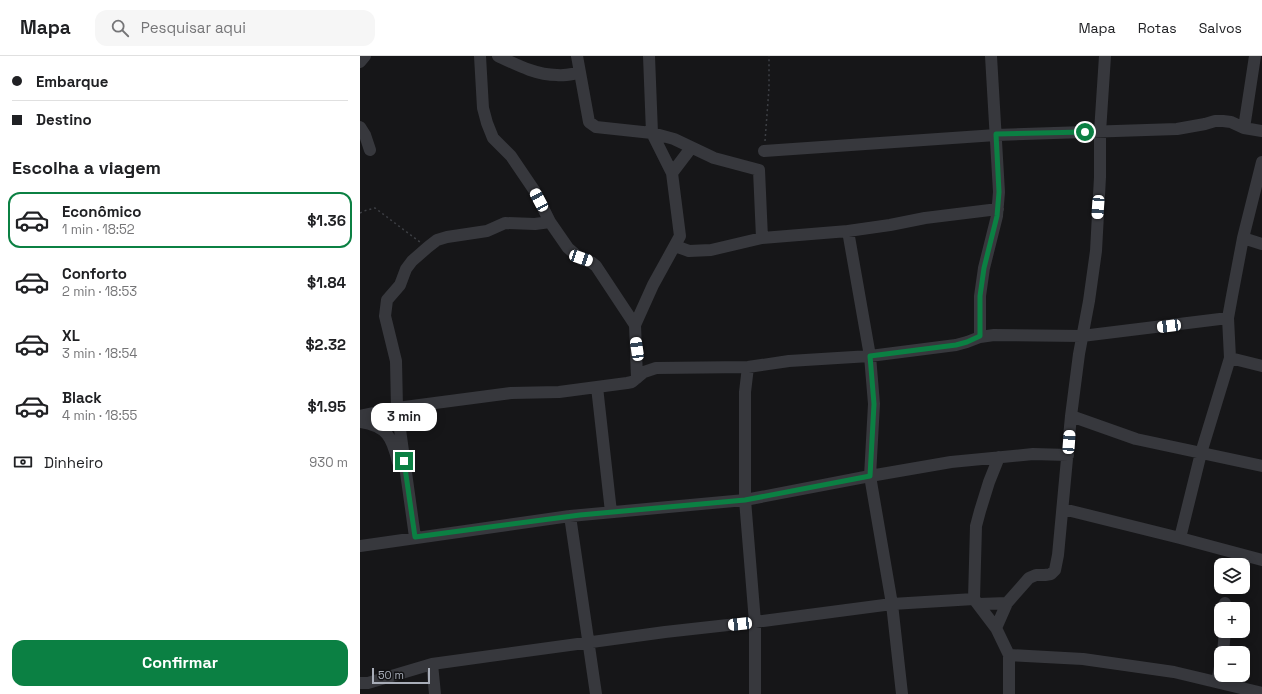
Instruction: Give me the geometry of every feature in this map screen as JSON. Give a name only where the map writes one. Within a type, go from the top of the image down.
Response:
[{"type":"street","points":[[360,62],[365,56]]},
{"type":"street","points":[[480,56],[483,108],[487,123],[494,138],[511,156],[534,190],[550,222],[568,248],[581,258],[596,266],[635,325]]},
{"type":"street","points":[[498,56],[528,70],[542,74],[558,76],[579,73]]},
{"type":"street","points":[[577,56],[589,122],[591,124],[596,126],[652,133],[674,139],[714,158],[759,170],[762,238]]},
{"type":"street","points":[[637,378],[635,325],[653,285],[680,236],[672,173],[652,133],[648,56]]},
{"type":"street","points":[[980,336],[980,296],[984,268],[998,209],[999,192],[991,56]]},
{"type":"street","points":[[996,628],[1007,603],[1029,578],[1036,575],[1051,574],[1055,570],[1063,509],[1071,416],[1096,251],[1100,177],[1100,132],[1105,56]]},
{"type":"street","points":[[1244,128],[1255,56]]},
{"type":"street","points":[[764,151],[996,134],[1177,129],[1215,121],[1231,122],[1244,128],[1262,131]]},
{"type":"street","points":[[360,127],[365,134],[370,150]]},
{"type":"street","points":[[672,173],[691,148]]},
{"type":"street","points":[[1180,538],[1201,453],[1230,358],[1228,318],[1243,238],[1262,162]]},
{"type":"street","points":[[675,246],[689,251],[711,250],[762,238],[848,231],[925,218],[998,209]]},
{"type":"street","points":[[415,537],[396,408],[396,361],[385,316],[385,309],[388,300],[400,285],[406,269],[412,261],[426,248],[443,238],[487,231],[506,223],[535,224],[550,222]]},
{"type":"street","points":[[848,231],[870,356],[874,404],[870,476],[892,604],[902,694]]},
{"type":"street","points":[[1243,238],[1262,244]]},
{"type":"street","points":[[360,416],[396,408],[511,393],[558,392],[627,383],[637,378],[644,372],[656,368],[748,367],[789,361],[870,356],[956,345],[980,336],[1082,336],[1228,318]]},
{"type":"street","points":[[1230,358],[1262,366]]},
{"type":"street","points":[[748,367],[745,392],[745,500],[756,622],[755,694]]},
{"type":"street","points":[[597,387],[611,512]]},
{"type":"street","points":[[1071,416],[1136,439],[1262,466]]},
{"type":"street","points":[[360,422],[370,424],[383,430],[391,439],[403,484],[410,501]]},
{"type":"street","points":[[360,546],[570,516],[745,500],[951,462],[1033,454],[1068,455]]},
{"type":"street","points":[[999,457],[989,482],[976,526],[977,602],[996,628],[1009,655],[1009,694]]},
{"type":"street","points":[[1063,509],[1262,560]]},
{"type":"street","points":[[570,516],[596,694]]},
{"type":"street","points":[[360,682],[368,683],[432,664],[665,632],[756,622],[892,604],[977,602],[1007,603]]},
{"type":"street","points":[[1009,655],[1083,659],[1174,672],[1214,681]]},
{"type":"street","points":[[432,664],[435,694]]},
{"type":"street","points":[[1217,682],[1262,693]]},
{"type":"path","points":[[764,151],[769,88],[769,56]]},
{"type":"path","points":[[360,213],[375,208],[426,248]]},
{"type":"route","points":[[404,461],[415,537],[580,515],[745,500],[870,476],[874,404],[870,356],[956,345],[980,336],[980,296],[984,268],[997,216],[999,192],[996,134],[1085,132]]}]
